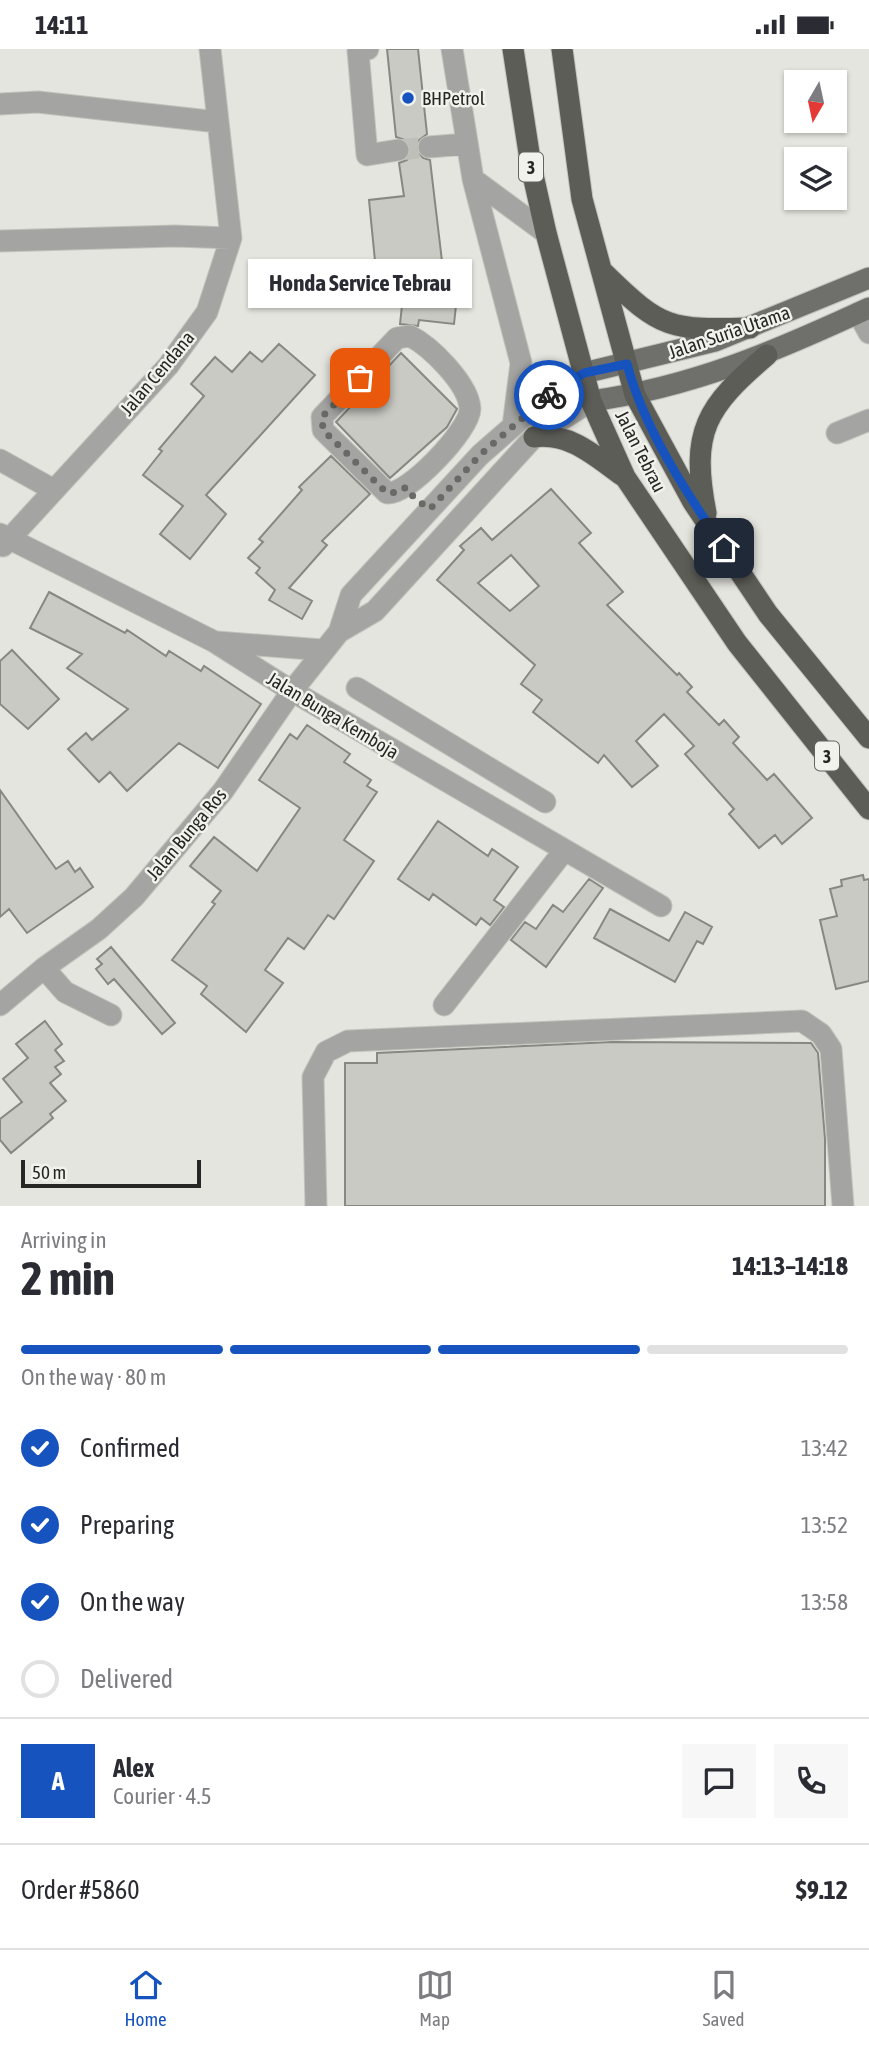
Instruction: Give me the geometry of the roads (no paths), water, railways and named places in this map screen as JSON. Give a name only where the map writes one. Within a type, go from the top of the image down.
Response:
[{"type":"highway","name":"Jalan Tebrau","points":[[513,49],[531,166],[546,233],[591,401],[625,477],[737,643],[869,809]]},
{"type":"highway","name":"Jalan Tebrau","points":[[562,49],[582,199],[635,395],[709,525],[768,614],[869,738]]},
{"type":"highway","points":[[602,272],[653,318],[691,330],[750,328]]},
{"type":"highway","points":[[709,525],[701,485],[699,456],[704,429],[716,403],[767,355]]},
{"type":"highway","points":[[534,437],[548,435],[569,440],[625,477]]},
{"type":"main road","name":"Jalan Suria Utama","points":[[584,373],[715,341],[869,278]]},
{"type":"main road","name":"Jalan Suria Utama","points":[[591,401],[635,395],[729,370],[864,311]]},
{"type":"street","name":"Jalan Cendana","points":[[4,540],[168,366],[207,312],[231,238],[210,49]]},
{"type":"street","points":[[368,49],[358,51],[367,155],[398,150]]},
{"type":"street","points":[[452,49],[473,179],[521,363],[513,426]]},
{"type":"street","points":[[0,104],[38,102],[218,123]]},
{"type":"street","points":[[429,147],[466,143]]},
{"type":"street","points":[[473,179],[546,233]]},
{"type":"street","points":[[0,241],[175,236],[231,238]]},
{"type":"street","points":[[864,311],[869,333]]},
{"type":"street","points":[[410,337],[427,344],[463,387],[470,410],[461,432],[406,487],[399,492],[387,493],[323,430],[321,423],[322,417],[397,338],[410,337]]},
{"type":"street","name":"Jalan Bunga Ros","points":[[339,632],[351,595],[430,509],[544,398],[584,373]]},
{"type":"street","name":"Jalan Bunga Ros","points":[[0,1005],[44,968],[99,929],[134,897],[223,791],[292,691],[339,632],[375,611],[534,437],[591,401]]},
{"type":"street","points":[[838,432],[869,420]]},
{"type":"street","points":[[0,460],[52,489]]},
{"type":"street","points":[[406,487],[415,499],[430,509]]},
{"type":"street","name":"Jalan Bunga Kemboja","points":[[4,540],[213,641],[563,852],[661,906]]},
{"type":"street","points":[[213,641],[323,650]]},
{"type":"street","points":[[357,688],[545,802]]},
{"type":"street","points":[[414,763],[432,733]]},
{"type":"street","points":[[444,1005],[563,852]]},
{"type":"street","points":[[44,968],[65,992],[111,1015]]},
{"type":"street","points":[[316,1206],[313,1077],[326,1052],[348,1041],[803,1021],[821,1034],[831,1049],[843,1206]]},
{"type":"tunnel","points":[[398,150],[429,147]]},
{"type":"place","name":"BHPetrol","points":[[408,98]]},
{"type":"place","name":"Honda Service Tebrau","points":[[360,378]]}]
